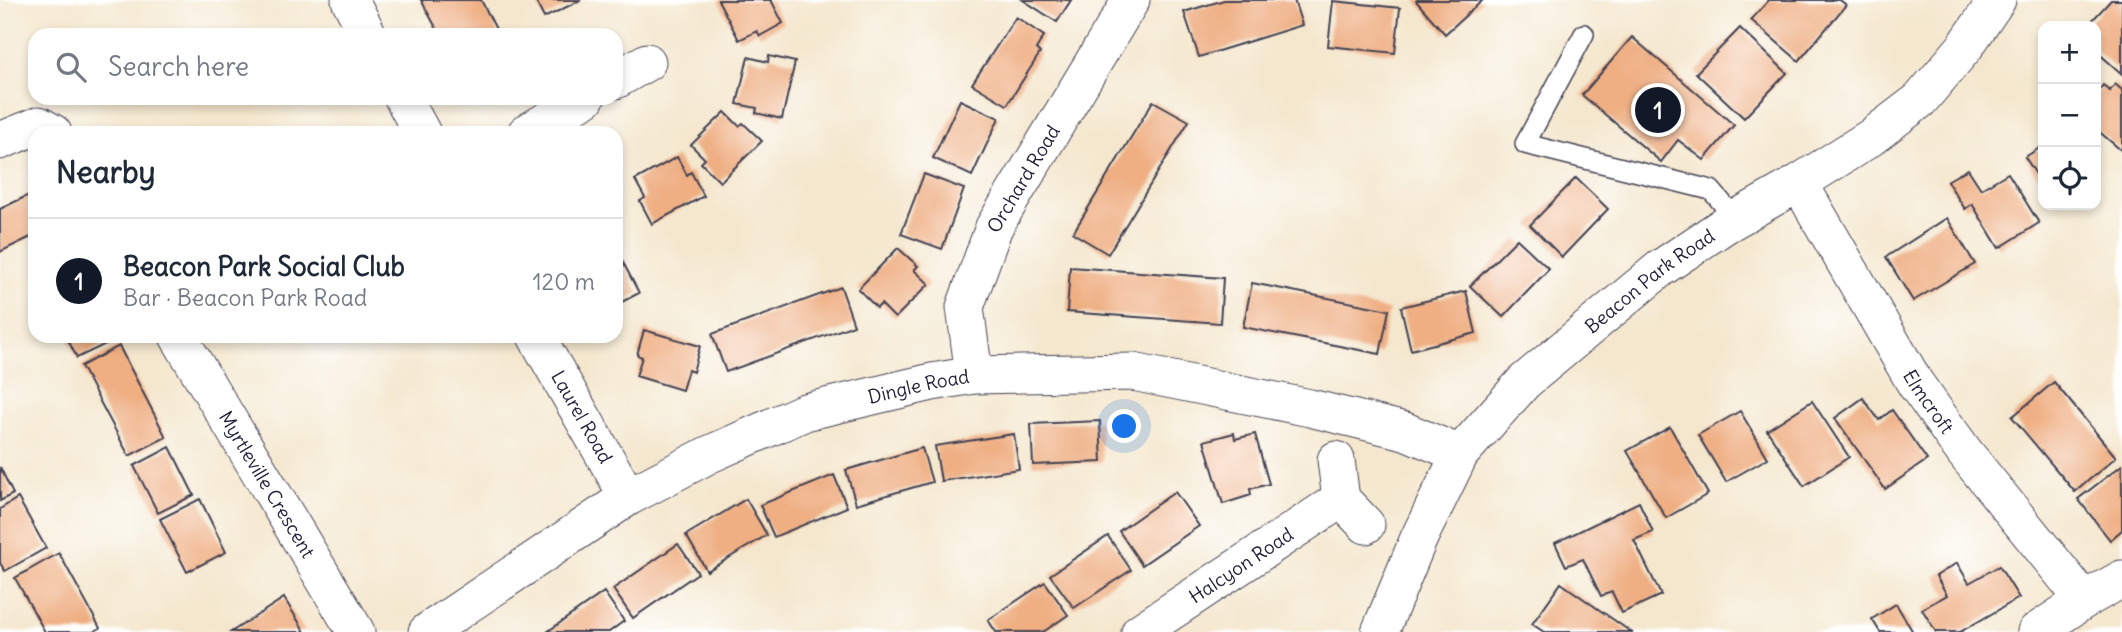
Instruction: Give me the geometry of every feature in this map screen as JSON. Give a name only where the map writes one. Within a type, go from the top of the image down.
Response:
[{"type":"street","points":[[350,0],[364,28]]},
{"type":"street","name":"Orchard Road","points":[[974,375],[965,307],[994,227],[1132,0]]},
{"type":"street","name":"Beacon Park Road","points":[[1380,632],[1419,538],[1460,454],[1524,382],[1661,268],[1870,138],[1920,100],[1964,48],[1997,0]]},
{"type":"street","points":[[407,105],[418,126]]},
{"type":"street","points":[[538,126],[574,105]]},
{"type":"street","points":[[0,141],[28,130]]},
{"type":"street","name":"Elmcroft","points":[[1799,183],[1914,383],[1965,453],[2084,600]]},
{"type":"street","name":"Myrtleville Crescent","points":[[182,343],[356,632]]},
{"type":"street","name":"Laurel Road","points":[[540,343],[628,497]]},
{"type":"street","name":"Dingle Road","points":[[427,632],[628,497],[708,454],[805,412],[932,382],[974,375],[1133,372],[1310,408],[1405,431],[1460,454]]},
{"type":"street","points":[[1336,460],[1341,499],[1366,525]]},
{"type":"street","name":"Halcyon Road","points":[[1140,632],[1341,499]]},
{"type":"street","points":[[2036,632],[2122,579]]},
{"type":"lane","points":[[1584,34],[1525,144],[1711,190],[1736,219]]},
{"type":"building","points":[[421,0],[481,0],[495,28],[436,28]]},
{"type":"building","points":[[535,0],[581,0],[544,18]]},
{"type":"building","points":[[718,0],[771,0],[783,23],[760,36],[757,31],[739,40]]},
{"type":"building","points":[[1023,0],[1071,0],[1057,22]]},
{"type":"building","points":[[1224,0],[1294,0],[1302,25],[1199,57],[1184,12]]},
{"type":"building","points":[[1417,0],[1483,0],[1445,34]]},
{"type":"building","points":[[1769,0],[1840,0],[1846,5],[1799,61],[1751,20]]},
{"type":"building","points":[[2111,0],[2122,0],[2122,74],[2101,55],[2101,21],[2092,21]]},
{"type":"building","points":[[1333,1],[1400,8],[1395,53],[1328,46]]},
{"type":"building","points":[[1016,17],[1044,36],[1036,49],[1040,53],[1007,105],[972,84]]},
{"type":"building","points":[[1740,28],[1787,73],[1744,118],[1696,73]]},
{"type":"building","points":[[1632,37],[1734,125],[1704,160],[1678,140],[1661,162],[1582,95]]},
{"type":"building","points":[[769,56],[795,62],[782,119],[756,113],[757,108],[737,104],[748,57],[768,62]]},
{"type":"building","points":[[2115,84],[2122,90],[2122,151],[2101,133],[2101,88],[2103,85],[2110,91]]},
{"type":"building","points":[[960,100],[999,118],[972,176],[933,158]]},
{"type":"building","points":[[1153,101],[1189,121],[1108,254],[1073,233]]},
{"type":"building","points":[[725,112],[739,126],[743,123],[762,141],[720,182],[701,163],[705,159],[691,145]]},
{"type":"building","points":[[2038,149],[2038,177],[2025,157]]},
{"type":"building","points":[[677,157],[687,175],[691,172],[704,196],[652,224],[640,201],[645,198],[635,180]]},
{"type":"building","points":[[1968,169],[1981,189],[2008,173],[2039,223],[1999,248],[1972,204],[1965,209],[1947,181]]},
{"type":"building","points":[[924,174],[964,189],[942,249],[901,234]]},
{"type":"building","points":[[1576,178],[1608,209],[1562,257],[1530,225]]},
{"type":"building","points":[[28,195],[28,238],[0,252],[0,209]]},
{"type":"building","points":[[1947,218],[1975,264],[1913,301],[1886,257]]},
{"type":"building","points":[[1517,239],[1549,269],[1503,317],[1470,286]]},
{"type":"building","points":[[898,248],[918,266],[914,270],[929,284],[895,318],[881,304],[877,308],[858,289]]},
{"type":"building","points":[[623,262],[639,293],[623,301]]},
{"type":"building","points":[[1070,267],[1223,278],[1220,323],[1067,312]]},
{"type":"building","points":[[1252,283],[1389,310],[1380,354],[1243,327]]},
{"type":"building","points":[[841,287],[854,325],[726,372],[712,334]]},
{"type":"building","points":[[1466,291],[1476,333],[1411,350],[1401,307]]},
{"type":"building","points":[[644,330],[700,346],[693,372],[688,370],[682,390],[636,376],[642,357],[637,355]]},
{"type":"building","points":[[70,343],[108,343],[77,358]]},
{"type":"building","points":[[119,346],[166,437],[129,456],[81,366]]},
{"type":"building","points":[[2054,382],[2116,457],[2075,492],[2012,417]]},
{"type":"building","points":[[1863,398],[1879,420],[1892,410],[1927,460],[1885,489],[1835,418]]},
{"type":"building","points":[[1812,401],[1849,457],[1804,486],[1767,430]]},
{"type":"building","points":[[1740,411],[1768,458],[1726,482],[1698,435]]},
{"type":"building","points":[[1100,421],[1102,462],[1033,465],[1031,424]]},
{"type":"building","points":[[1670,427],[1708,494],[1666,518],[1627,451]]},
{"type":"building","points":[[1234,433],[1235,439],[1255,434],[1269,484],[1250,489],[1251,495],[1223,504],[1204,441]]},
{"type":"building","points":[[1014,434],[1019,469],[941,481],[935,446]]},
{"type":"building","points":[[170,447],[194,495],[158,513],[134,466]]},
{"type":"building","points":[[922,448],[932,482],[856,504],[846,470]]},
{"type":"building","points":[[2122,465],[2122,530],[2110,540],[2078,499]]},
{"type":"building","points":[[0,467],[13,494],[0,501]]},
{"type":"building","points":[[834,475],[847,507],[774,537],[760,505]]},
{"type":"building","points":[[1175,492],[1199,526],[1142,565],[1119,531]]},
{"type":"building","points":[[18,498],[46,548],[5,571],[0,563],[0,509]]},
{"type":"building","points":[[200,499],[226,552],[187,572],[160,519]]},
{"type":"building","points":[[746,499],[767,535],[707,571],[686,535]]},
{"type":"building","points":[[1639,502],[1653,532],[1634,540],[1661,595],[1622,613],[1612,592],[1601,596],[1583,559],[1566,566],[1555,543]]},
{"type":"building","points":[[1108,536],[1131,570],[1074,608],[1050,575]]},
{"type":"building","points":[[678,544],[698,573],[633,618],[613,589]]},
{"type":"building","points":[[59,553],[100,628],[93,632],[45,632],[15,578]]},
{"type":"building","points":[[1957,563],[1969,583],[1999,566],[2019,598],[1960,632],[1936,632],[1922,609],[1947,595],[1936,576]]},
{"type":"building","points":[[1045,582],[1068,615],[1043,632],[996,632],[988,620]]},
{"type":"building","points":[[1561,583],[1631,632],[1544,632],[1532,624]]},
{"type":"building","points":[[604,592],[624,621],[609,632],[547,632]]},
{"type":"building","points":[[284,598],[305,632],[231,632],[253,618]]},
{"type":"building","points":[[1896,604],[1913,632],[1880,632],[1872,619]]},
{"type":"place","name":"Beacon Park Social Club","points":[[1658,110]]}]
